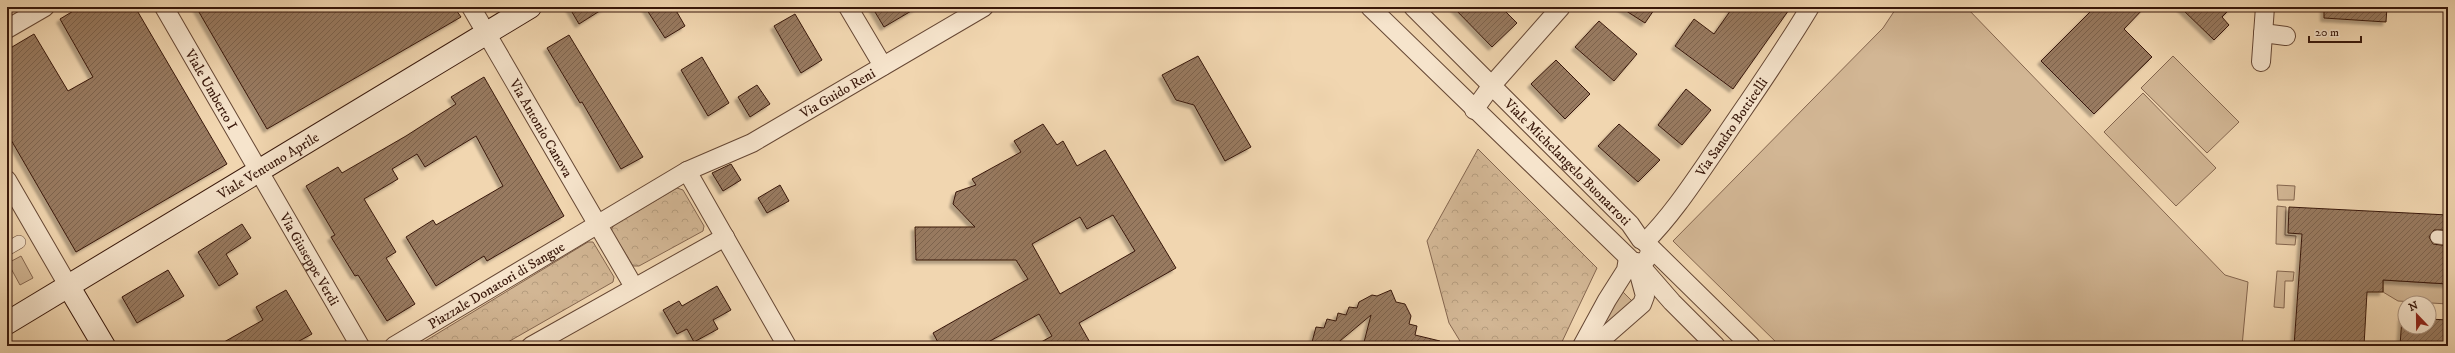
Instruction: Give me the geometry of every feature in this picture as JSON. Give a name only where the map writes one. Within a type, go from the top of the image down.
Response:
[{"type":"main road","name":"Viale Ventuno Aprile","points":[[7,323],[69,287],[530,7]]},
{"type":"main road","points":[[69,287],[104,346]]},
{"type":"street","points":[[7,29],[44,7]]},
{"type":"street","name":"Viale Umberto I","points":[[164,7],[259,172]]},
{"type":"street","name":"Via Antonio Canova","points":[[471,7],[597,223]]},
{"type":"street","points":[[848,7],[883,66]]},
{"type":"street","name":"Via Guido Reni","points":[[687,171],[752,143],[984,7]]},
{"type":"street","name":"Viale Michelangelo Buonarroti","points":[[1370,7],[1474,110],[1632,260],[1716,346]]},
{"type":"street","name":"Viale Michelangelo Buonarroti","points":[[1413,7],[1630,224],[1645,242],[1751,346]]},
{"type":"street","points":[[1492,85],[1561,7]]},
{"type":"street","name":"Via Sandro Botticelli","points":[[1645,242],[1663,224],[1687,190],[1784,51],[1810,7]]},
{"type":"street","points":[[2260,62],[2265,7]]},
{"type":"street","points":[[2263,33],[2286,36]]},
{"type":"street","name":"Viale Michelangelo Buonarroti","points":[[1474,110],[1492,85]]},
{"type":"street","points":[[687,171],[787,346]]},
{"type":"street","name":"Piazzale Donatori di Sangue","points":[[394,346],[597,223],[687,171]]},
{"type":"street","name":"Via Giuseppe Verdi","points":[[259,172],[360,346]]},
{"type":"street","points":[[7,180],[69,287]]},
{"type":"street","points":[[597,223],[634,287]]},
{"type":"street","points":[[531,346],[724,237]]},
{"type":"street","points":[[7,249],[19,242]]},
{"type":"street","name":"Viale Michelangelo Buonarroti","points":[[1632,260],[1626,250],[1630,242],[1645,242]]},
{"type":"street","points":[[1582,346],[1607,300],[1632,260]]},
{"type":"street","points":[[1594,346],[1642,304],[1645,296],[1632,260]]},
{"type":"green space","points":[[1897,7],[1966,7],[2225,275],[2248,282],[2242,346],[1780,346],[1673,241],[1883,28]]},
{"type":"green space","points":[[2173,56],[2239,122],[2207,153],[2141,88]]},
{"type":"green space","points":[[2143,93],[2216,168],[2176,206],[2104,132]]},
{"type":"green space","points":[[1478,149],[1597,268],[1560,346],[1463,346],[1449,323],[1427,241]]},
{"type":"green space","points":[[2277,185],[2295,186],[2294,200],[2278,200]]},
{"type":"green space","points":[[677,188],[683,190],[704,226],[703,231],[639,266],[633,266],[611,230],[614,225]]},
{"type":"green space","points":[[2277,206],[2286,207],[2285,235],[2296,236],[2295,245],[2276,244]]},
{"type":"green space","points":[[588,242],[593,242],[614,277],[613,282],[501,346],[417,346]]},
{"type":"green space","points":[[21,256],[33,278],[20,285],[8,263]]},
{"type":"green space","points":[[2277,271],[2294,272],[2293,281],[2285,281],[2284,308],[2274,307]]},
{"type":"green space","points":[[2383,280],[2448,284],[2448,304],[2437,303],[2437,295],[2397,295],[2397,300],[2383,292]]},
{"type":"green space","points":[[1622,291],[1632,301],[1604,328],[1601,328]]},
{"type":"building","points":[[80,7],[135,7],[227,164],[76,252],[7,133],[7,50],[34,34],[68,91],[93,77],[60,19]]},
{"type":"building","points":[[196,7],[454,7],[461,17],[267,129]]},
{"type":"building","points":[[569,7],[606,7],[579,24]]},
{"type":"building","points":[[645,7],[674,7],[685,26],[665,38]]},
{"type":"building","points":[[872,7],[918,7],[884,27]]},
{"type":"building","points":[[1453,7],[1501,7],[1517,23],[1492,47]]},
{"type":"building","points":[[1620,7],[1656,7],[1645,23]]},
{"type":"building","points":[[1733,7],[1791,7],[1733,89],[1675,46],[1694,19],[1714,34]]},
{"type":"building","points":[[2095,7],[2145,7],[2124,29],[2152,57],[2094,114],[2041,61]]},
{"type":"building","points":[[2180,7],[2232,7],[2222,17],[2229,25],[2214,40]]},
{"type":"building","points":[[2324,7],[2387,7],[2386,22],[2324,18]]},
{"type":"building","points":[[795,14],[822,60],[801,73],[774,26]]},
{"type":"building","points":[[1599,21],[1637,54],[1614,81],[1575,47]]},
{"type":"building","points":[[569,35],[643,157],[621,169],[582,102],[580,103],[547,48]]},
{"type":"building","points":[[1198,56],[1251,147],[1225,161],[1194,105],[1176,100],[1162,75]]},
{"type":"building","points":[[702,57],[729,103],[708,116],[681,70]]},
{"type":"building","points":[[1556,60],[1590,94],[1565,119],[1531,84]]},
{"type":"building","points":[[484,77],[564,216],[487,261],[484,256],[436,286],[406,237],[433,220],[436,225],[503,186],[476,136],[425,167],[417,154],[392,169],[398,179],[364,199],[396,252],[386,258],[415,304],[387,321],[358,275],[355,276],[331,237],[335,235],[306,186],[338,167],[342,173],[406,136],[456,104],[451,97]]},
{"type":"building","points":[[757,85],[770,104],[750,117],[738,97]]},
{"type":"building","points":[[1686,89],[1711,110],[1682,145],[1658,125]]},
{"type":"building","points":[[1043,124],[1057,145],[1063,141],[1077,166],[1105,150],[1176,268],[1079,323],[1092,346],[1034,346],[1052,336],[1039,314],[981,346],[940,346],[933,333],[1028,279],[1016,260],[916,260],[915,227],[975,227],[953,204],[956,192],[976,185],[972,179],[1021,152],[1014,141]],"holes":[[[1113,215],[1135,251],[1060,294],[1032,244],[1080,217],[1087,229]]]},
{"type":"building","points":[[1619,124],[1660,160],[1638,182],[1598,146]]},
{"type":"building","points":[[731,164],[741,180],[723,191],[712,173]]},
{"type":"building","points":[[780,185],[789,201],[767,213],[758,198]]},
{"type":"building","points":[[2289,207],[2448,215],[2448,230],[2434,230],[2429,237],[2433,244],[2448,246],[2448,284],[2383,280],[2383,292],[2367,292],[2364,346],[2294,346],[2302,234],[2288,233]]},
{"type":"building","points":[[242,224],[251,238],[226,254],[238,274],[219,286],[198,252]]},
{"type":"building","points":[[168,270],[184,296],[137,323],[122,297]]},
{"type":"building","points":[[717,286],[731,310],[713,320],[718,329],[694,342],[687,329],[677,334],[663,310],[679,301],[682,306]]},
{"type":"building","points":[[286,290],[312,334],[290,346],[217,346],[263,320],[256,307]]},
{"type":"building","points":[[1391,290],[1396,302],[1405,304],[1411,316],[1409,324],[1417,326],[1415,335],[1440,341],[1440,346],[1363,346],[1371,315],[1334,346],[1311,346],[1316,327],[1324,328],[1327,319],[1336,321],[1338,313],[1346,315],[1349,307],[1357,308],[1359,302],[1372,295],[1377,296]]},
{"type":"building","points":[[2437,319],[2448,320],[2448,346],[2400,346],[2401,335],[2437,335]]}]
